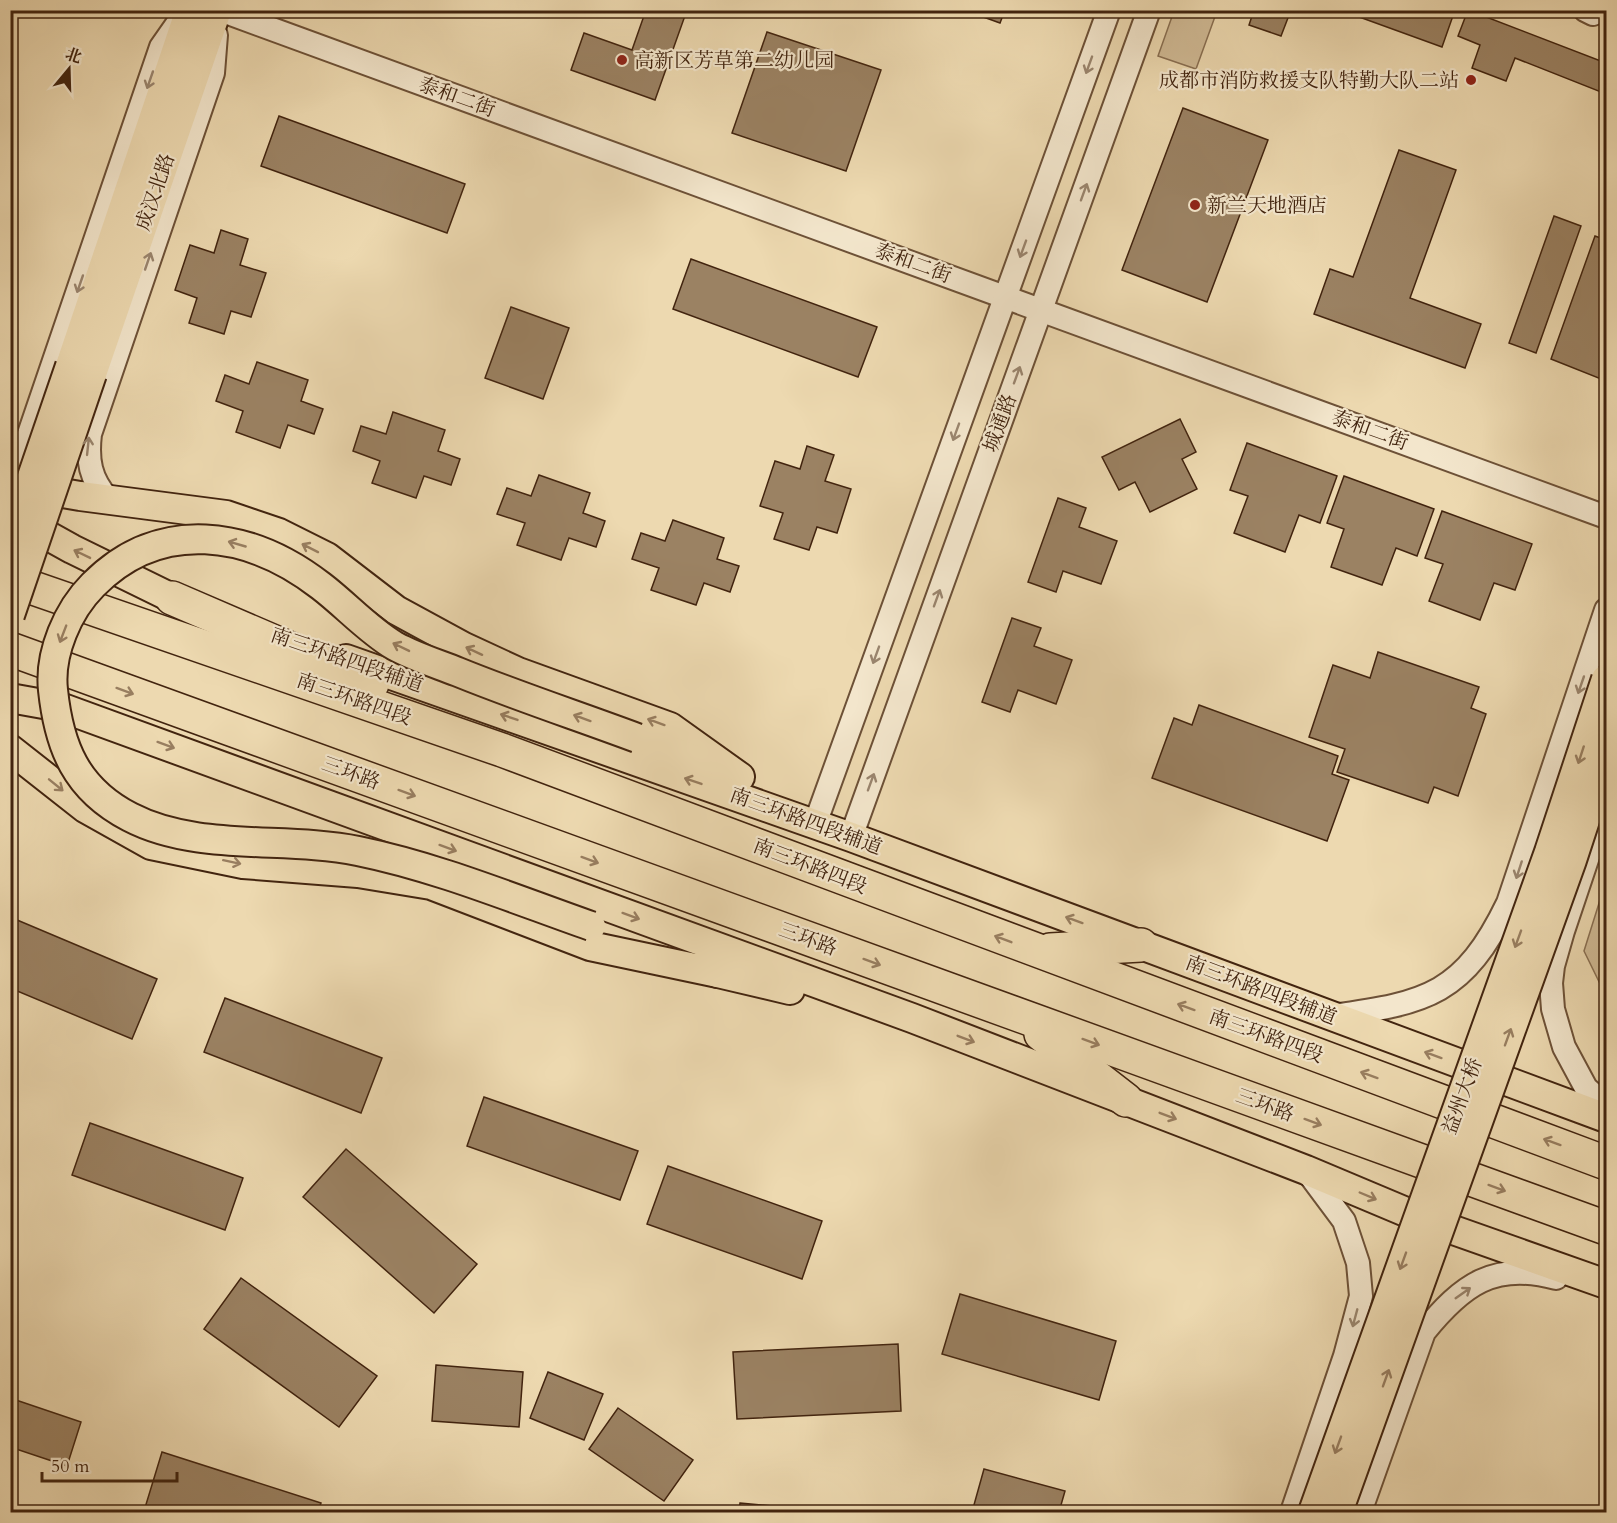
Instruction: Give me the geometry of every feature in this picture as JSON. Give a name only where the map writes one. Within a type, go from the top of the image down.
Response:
[{"type":"highway","name":"南三环路四段","points":[[10,580],[502,750],[1606,1163]]},
{"type":"highway","points":[[172,598],[691,821]]},
{"type":"highway","name":"三环路","points":[[10,649],[1606,1228]]},
{"type":"highway","points":[[1036,951],[1141,945]]},
{"type":"highway","points":[[1016,1015],[1126,1100]]},
{"type":"main road","name":"成汉北路","points":[[82,370],[188,10]]},
{"type":"main road","name":"成汉北路","points":[[82,370],[218,10]]},
{"type":"main road","points":[[10,541],[82,370]]},
{"type":"main road","points":[[10,615],[82,370]]},
{"type":"main road","points":[[10,473],[39,489],[226,514],[279,533],[327,557],[396,610],[464,647],[518,672],[670,727],[740,777],[815,824]]},
{"type":"main road","name":"南三环路四段辅道","points":[[10,513],[22,523],[172,598],[851,837],[1606,1118]]},
{"type":"main road","points":[[718,973],[591,926],[400,861],[354,850],[164,832],[128,816],[90,788],[65,751],[56,720],[51,676],[62,634],[81,597],[104,573],[139,552],[180,539],[204,538],[226,541],[255,550],[289,566],[318,584],[395,645],[477,680],[740,777]]},
{"type":"main road","name":"益州大桥","points":[[1313,1512],[1549,852],[1606,679]]},
{"type":"main road","points":[[10,698],[60,707],[912,1018],[1306,1170],[1425,1220],[1606,1284]]},
{"type":"main road","points":[[11,750],[85,808],[151,845],[243,864],[358,873],[431,885],[590,946],[912,1018]]},
{"type":"main road","name":"益州大桥","points":[[1338,1512],[1568,872],[1606,756]]},
{"type":"street","points":[[10,462],[23,448],[29,434],[161,46],[188,10]]},
{"type":"street","points":[[108,499],[99,489],[87,457],[90,434],[213,73],[218,10]]},
{"type":"street","name":"泰和二街","points":[[218,10],[1606,517]]},
{"type":"street","name":"城通路","points":[[815,824],[1109,10]]},
{"type":"street","name":"城通路","points":[[851,837],[1149,10]]},
{"type":"street","points":[[1585,10],[1593,14],[1594,10]]},
{"type":"street","points":[[1330,1016],[1384,1009],[1412,1002],[1435,992],[1454,981],[1468,967],[1494,933],[1508,903],[1606,610]]},
{"type":"street","points":[[1606,802],[1563,931],[1553,966],[1551,983],[1553,1009],[1564,1047],[1586,1088],[1606,1106]]},
{"type":"street","points":[[1494,933],[1494,955],[1499,971],[1513,980],[1524,983],[1540,981],[1553,966]]},
{"type":"street","points":[[1292,1512],[1345,1356],[1361,1296],[1358,1263],[1344,1221],[1306,1170]]},
{"type":"street","points":[[1360,1512],[1424,1332],[1442,1310],[1460,1294],[1493,1274],[1527,1271],[1606,1291]]},
{"type":"shaded area","points":[[1174,11],[1217,11],[1196,69],[1158,56]]},
{"type":"shaded area","points":[[1606,881],[1606,996],[1584,951]]},
{"type":"building","points":[[10,10],[20,10],[12,32],[10,31]]},
{"type":"building","name":"高新区芳草第二幼儿园","points":[[646,10],[687,10],[655,100],[571,70],[584,33],[632,50]]},
{"type":"building","points":[[964,10],[1005,10],[1000,23]]},
{"type":"building","points":[[1254,10],[1291,10],[1281,36],[1249,25]]},
{"type":"building","points":[[1340,10],[1455,10],[1442,47]]},
{"type":"building","points":[[1468,10],[1606,63],[1606,94],[1515,58],[1506,81],[1472,68],[1480,45],[1458,36]]},
{"type":"building","points":[[767,32],[881,70],[846,171],[732,133]]},
{"type":"building","points":[[1183,108],[1268,140],[1207,302],[1122,270]]},
{"type":"building","points":[[279,116],[465,184],[447,233],[261,166]]},
{"type":"building","points":[[1399,150],[1456,170],[1410,298],[1481,324],[1465,368],[1314,314],[1330,269],[1353,277]]},
{"type":"building","points":[[1554,216],[1581,226],[1536,353],[1509,343]]},
{"type":"building","points":[[221,230],[248,239],[240,265],[266,273],[251,317],[231,311],[224,334],[189,323],[197,298],[175,290],[190,245],[214,253]]},
{"type":"building","points":[[1595,236],[1606,240],[1606,381],[1551,359]]},
{"type":"building","points":[[691,259],[877,327],[858,377],[673,309]]},
{"type":"building","points":[[511,307],[569,328],[543,399],[485,378]]},
{"type":"building","points":[[257,362],[308,380],[301,401],[323,409],[314,434],[288,425],[280,448],[236,432],[243,411],[216,401],[225,375],[249,384]]},
{"type":"building","points":[[393,412],[445,430],[438,451],[460,459],[451,485],[424,476],[416,498],[372,483],[380,461],[353,451],[361,426],[386,434]]},
{"type":"building","points":[[1180,419],[1196,452],[1182,459],[1197,489],[1150,512],[1135,482],[1119,490],[1102,457]]},
{"type":"building","points":[[1247,443],[1337,476],[1320,523],[1299,515],[1285,552],[1234,533],[1248,496],[1230,490]]},
{"type":"building","points":[[807,446],[834,455],[825,481],[851,489],[837,533],[817,527],[809,550],[774,539],[783,513],[760,506],[775,461],[800,469]]},
{"type":"building","points":[[539,475],[590,493],[583,513],[605,521],[596,547],[569,538],[561,560],[517,545],[525,523],[497,514],[507,488],[531,496]]},
{"type":"building","points":[[1344,476],[1434,509],[1417,556],[1396,548],[1382,585],[1331,567],[1344,529],[1327,523]]},
{"type":"building","points":[[1058,498],[1086,508],[1079,527],[1117,541],[1101,584],[1063,571],[1056,592],[1028,582]]},
{"type":"building","points":[[1442,511],[1532,544],[1515,590],[1494,583],[1480,620],[1429,601],[1443,564],[1425,558]]},
{"type":"building","points":[[673,520],[724,538],[717,559],[739,566],[730,592],[704,583],[696,605],[651,590],[659,568],[632,559],[641,533],[665,541]]},
{"type":"building","points":[[1012,618],[1041,628],[1034,646],[1072,660],[1056,704],[1018,690],[1010,712],[982,702]]},
{"type":"building","points":[[1378,652],[1479,687],[1471,708],[1486,714],[1458,796],[1434,787],[1428,803],[1337,772],[1345,749],[1309,737],[1333,665],[1370,678]]},
{"type":"building","points":[[1199,705],[1338,756],[1332,774],[1349,780],[1327,841],[1152,778],[1174,718],[1192,725]]},
{"type":"building","points":[[10,917],[157,979],[132,1039],[10,988]]},
{"type":"building","points":[[225,998],[382,1058],[361,1113],[204,1052]]},
{"type":"building","points":[[484,1097],[638,1151],[620,1200],[467,1146]]},
{"type":"building","points":[[90,1123],[243,1178],[225,1230],[72,1175]]},
{"type":"building","points":[[346,1149],[477,1264],[434,1313],[303,1197]]},
{"type":"building","points":[[668,1166],[822,1221],[802,1279],[647,1224]]},
{"type":"building","points":[[241,1278],[377,1376],[339,1427],[204,1329]]},
{"type":"building","points":[[960,1294],[1116,1341],[1099,1400],[942,1354]]},
{"type":"building","points":[[898,1344],[901,1411],[737,1419],[733,1352]]},
{"type":"building","points":[[436,1365],[523,1372],[519,1427],[432,1421]]},
{"type":"building","points":[[548,1372],[603,1394],[584,1440],[530,1418]]},
{"type":"building","points":[[10,1398],[81,1422],[67,1466],[10,1447]]},
{"type":"building","points":[[618,1408],[693,1460],[664,1501],[589,1449]]},
{"type":"building","points":[[162,1452],[321,1503],[318,1512],[144,1511]]},
{"type":"building","points":[[984,1469],[1065,1491],[1059,1512],[972,1512]]},
{"type":"building","points":[[740,1503],[836,1512],[739,1512]]},
{"type":"place","name":"高新区芳草第二幼儿园","points":[[622,60]]},
{"type":"place","name":"成都市消防救援支队特勤大队二站","points":[[1471,80]]},
{"type":"place","name":"新兰天地酒店","points":[[1195,205]]}]
